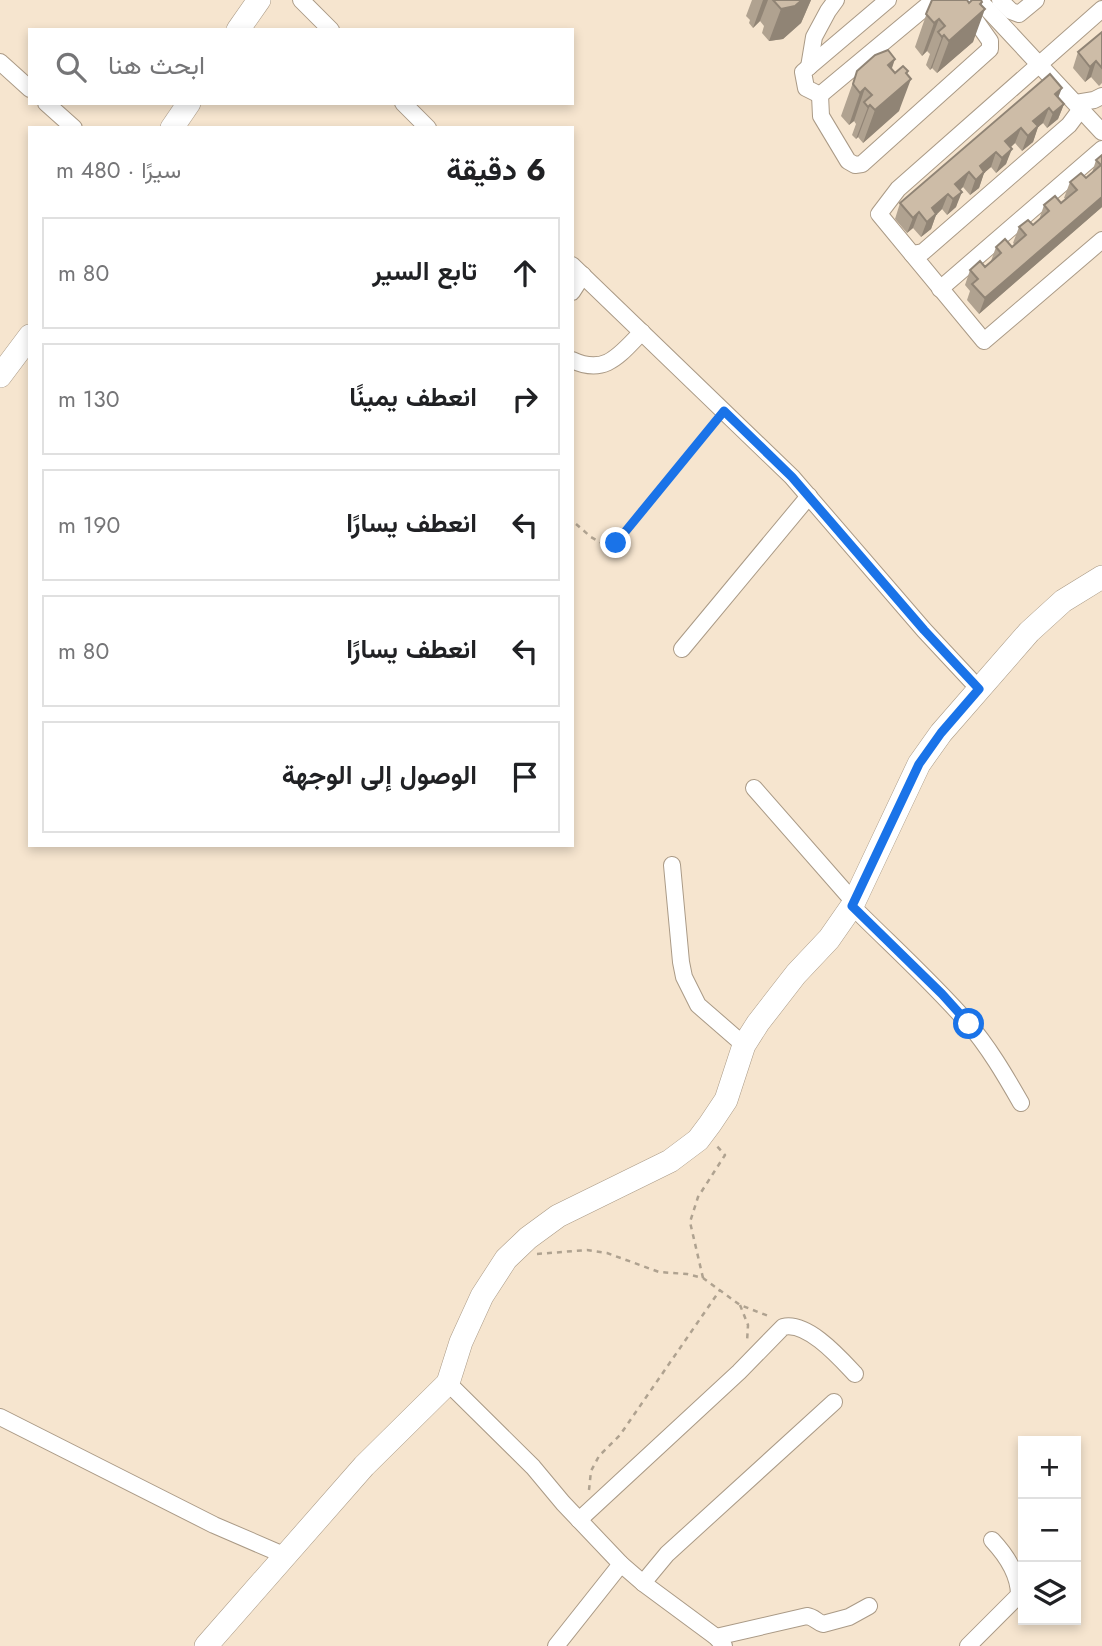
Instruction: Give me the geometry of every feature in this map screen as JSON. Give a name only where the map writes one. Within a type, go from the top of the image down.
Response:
[{"type":"main road","points":[[239,28],[258,0]]},
{"type":"main road","points":[[173,126],[188,105]]},
{"type":"main road","points":[[0,376],[28,339]]},
{"type":"main road","points":[[206,1646],[364,1466],[448,1383],[461,1342],[482,1296],[509,1256],[558,1216],[670,1161],[698,1140],[726,1100],[744,1045],[758,1023],[796,974],[829,939],[853,904],[919,764],[941,733],[1029,632],[1063,601],[1102,576]]},
{"type":"street","points":[[302,0],[329,28]]},
{"type":"street","points":[[809,67],[814,37],[836,0]]},
{"type":"street","points":[[820,95],[806,88],[803,72],[888,0]]},
{"type":"street","points":[[820,95],[934,0]]},
{"type":"street","points":[[820,95],[821,116],[848,161],[855,165],[862,164],[990,48],[989,41],[961,0]]},
{"type":"street","points":[[979,0],[1102,132]]},
{"type":"street","points":[[1000,0],[1011,11],[1019,14],[1036,0]]},
{"type":"street","points":[[1102,9],[898,189],[879,214],[984,341],[1102,240]]},
{"type":"street","points":[[0,62],[28,87]]},
{"type":"street","points":[[912,254],[923,252],[1069,125],[1078,106],[1102,96]]},
{"type":"street","points":[[48,105],[72,126]]},
{"type":"street","points":[[405,105],[426,126]]},
{"type":"street","points":[[940,289],[1102,149]]},
{"type":"street","points":[[578,270],[792,477],[916,621],[979,689]]},
{"type":"street","points":[[574,361],[586,366],[604,365],[642,332]]},
{"type":"street","points":[[682,649],[809,496]]},
{"type":"street","points":[[754,788],[853,904],[969,1024],[1021,1103]]},
{"type":"street","points":[[672,865],[684,977],[698,1004],[744,1045]]},
{"type":"street","points":[[582,1517],[740,1372],[783,1327],[791,1325],[808,1331],[855,1374]]},
{"type":"street","points":[[448,1383],[582,1517],[621,1564],[720,1641],[807,1616],[823,1624],[849,1617],[869,1606]]},
{"type":"street","points":[[643,1583],[667,1554],[834,1402]]},
{"type":"street","points":[[0,1417],[214,1525],[286,1556]]},
{"type":"street","points":[[968,1646],[1019,1595],[1019,1581],[1002,1551],[992,1540]]},
{"type":"street","points":[[556,1646],[621,1564]]},
{"type":"path","points":[[576,524],[605,545],[616,543],[724,411]]},
{"type":"path","points":[[703,1278],[690,1222],[698,1197],[725,1155],[705,1131]]},
{"type":"path","points":[[509,1256],[587,1250],[607,1253],[659,1272],[703,1278],[740,1305],[791,1325]]},
{"type":"path","points":[[582,1517],[591,1471],[599,1456],[620,1435],[720,1290]]},
{"type":"path","points":[[740,1305],[748,1325],[746,1350],[740,1372]]},
{"type":"building","points":[[773,0],[802,0],[795,6],[781,9]]},
{"type":"building","points":[[932,0],[967,0],[969,3],[972,0],[981,0],[980,4],[985,9],[949,41],[938,32],[945,26],[939,19],[934,23],[926,14]]},
{"type":"building","points":[[1102,32],[1102,68],[1096,61],[1090,67],[1078,52]]},
{"type":"building","points":[[888,50],[895,59],[888,65],[895,73],[903,66],[911,79],[875,110],[864,102],[872,95],[865,88],[860,93],[853,84],[857,71],[875,55]]},
{"type":"building","points":[[1050,74],[1062,88],[1055,94],[1064,104],[1053,113],[1049,108],[1033,121],[1038,126],[1028,136],[1021,128],[1005,141],[1012,149],[1002,158],[996,152],[980,166],[984,172],[976,180],[969,172],[955,184],[962,192],[953,199],[948,194],[932,208],[936,214],[927,222],[919,212],[913,218],[900,203]]},
{"type":"building","points":[[1102,155],[1102,197],[985,298],[972,284],[978,279],[970,270],[980,261],[985,267],[1001,253],[996,247],[1005,239],[1012,247],[1026,235],[1019,227],[1028,220],[1033,225],[1049,211],[1044,205],[1055,196],[1061,203],[1077,190],[1070,182],[1081,173],[1086,178],[1101,165],[1096,160]]},
{"type":"route","points":[[616,543],[724,411],[792,477],[924,630],[979,689],[941,733],[919,764],[852,906],[969,1024]]}]
